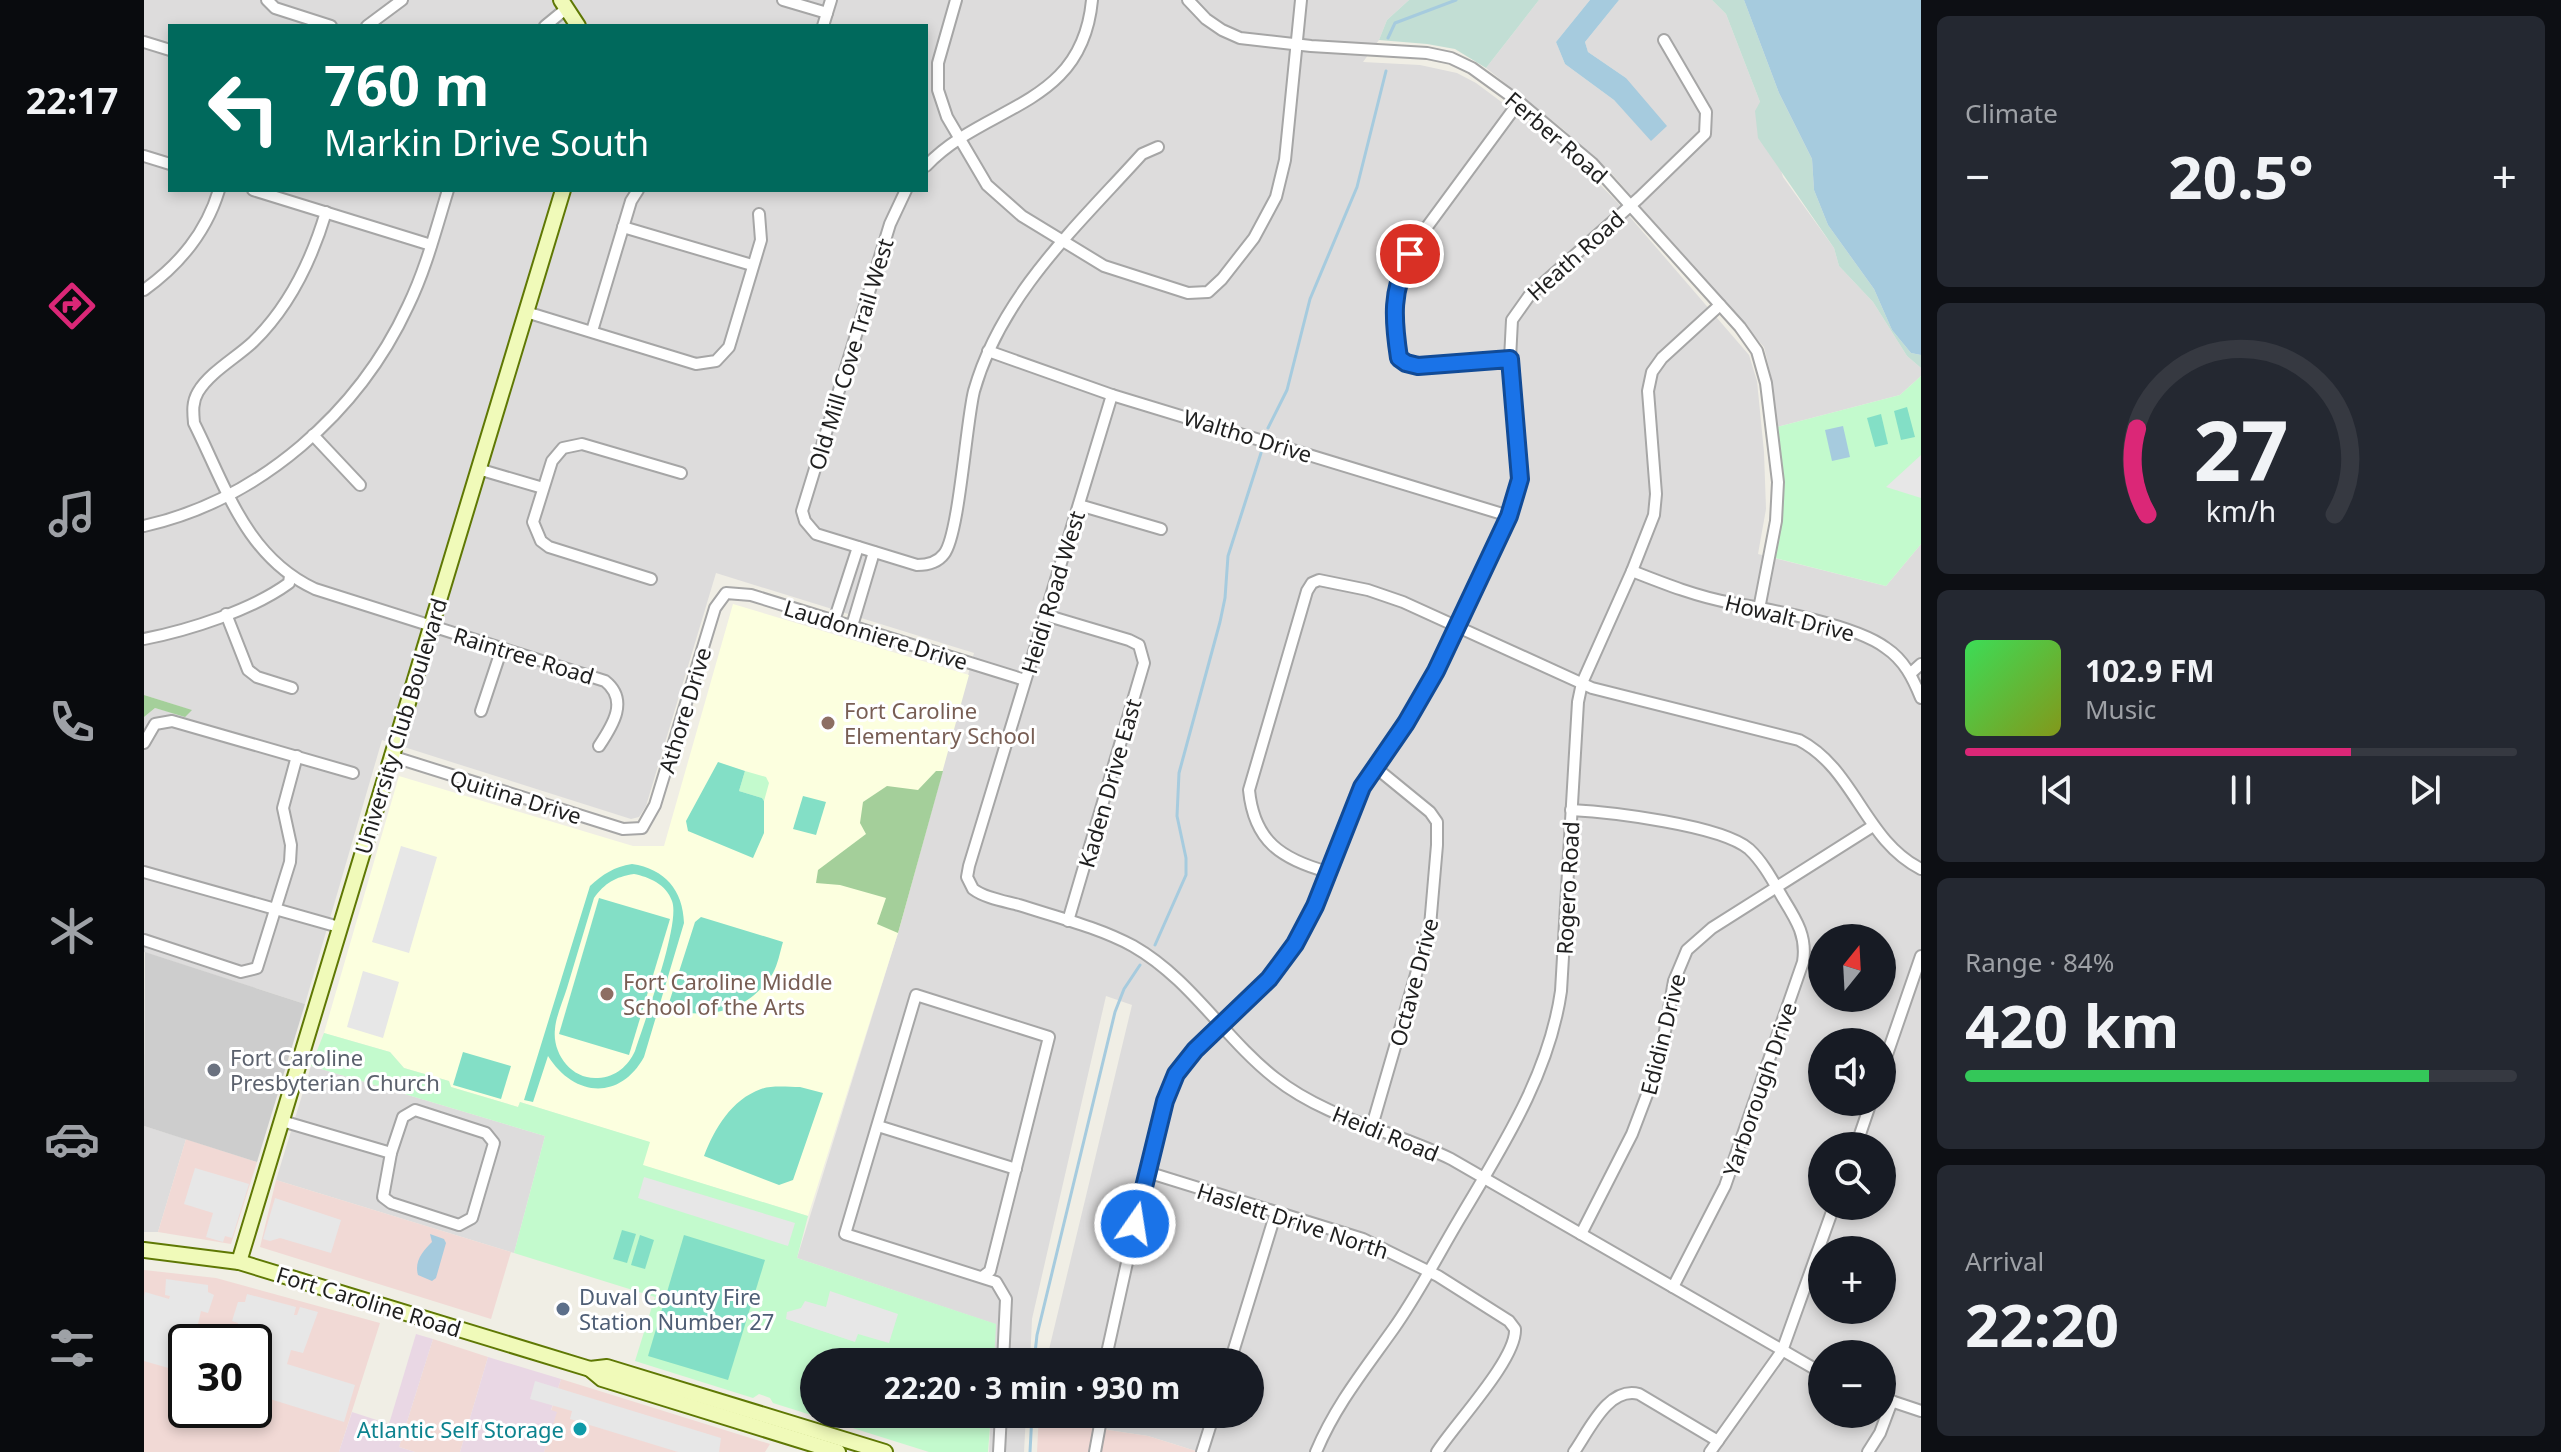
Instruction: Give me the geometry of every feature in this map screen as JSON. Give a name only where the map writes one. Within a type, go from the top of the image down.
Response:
[{"type":"street","points":[[267,0],[275,8],[325,24]]},
{"type":"street","points":[[370,24],[402,0]]},
{"type":"street","points":[[783,0],[827,13]]},
{"type":"street","points":[[824,24],[831,0]]},
{"type":"street","points":[[956,0],[939,55],[937,80],[947,117],[981,176],[999,197],[1022,216],[1114,271],[1188,293],[1208,292],[1222,279],[1254,238],[1276,197],[1285,160],[1301,0]]},
{"type":"street","points":[[928,164],[960,138],[1036,97],[1061,75],[1079,45],[1092,0]]},
{"type":"street","name":"Ferber Road","points":[[1188,0],[1206,19],[1240,38],[1427,53],[1451,58],[1472,68],[1519,102],[1592,163],[1720,305],[1757,351],[1766,383],[1778,482],[1776,521],[1759,609]]},
{"type":"street","points":[[547,24],[564,4],[577,24]]},
{"type":"street","name":"Heath Road","points":[[1108,1348],[1147,1172],[1170,1086],[1183,1063],[1269,979],[1284,960],[1315,906],[1362,787],[1422,697],[1509,516],[1520,479],[1510,359],[1510,330],[1519,308],[1558,268],[1698,143],[1707,127],[1704,106],[1664,40]]},
{"type":"street","points":[[144,42],[168,49]]},
{"type":"street","points":[[1510,359],[1418,366],[1406,363],[1399,358],[1394,316],[1395,289],[1421,235],[1519,102]]},
{"type":"street","points":[[834,621],[858,547],[917,565],[937,560],[948,548],[966,426],[988,351],[1033,275],[1142,154],[1158,147]]},
{"type":"street","points":[[144,156],[168,163]]},
{"type":"street","points":[[144,290],[175,265],[190,248],[206,222],[218,192]]},
{"type":"street","points":[[260,192],[431,245]]},
{"type":"street","points":[[144,526],[193,510],[275,467],[313,435],[360,384],[408,308],[447,192]]},
{"type":"street","name":"University Club Boulevard","points":[[239,1262],[562,192]]},
{"type":"street","points":[[592,331],[631,201],[637,192]]},
{"type":"street","name":"Old Mill Cove Trail West","points":[[858,547],[816,534],[805,521],[802,511],[885,239],[905,192]]},
{"type":"street","name":"Raintree Road","points":[[326,212],[309,259],[285,302],[257,338],[209,379],[196,396],[194,423],[229,493],[259,547],[290,576],[315,589],[599,678],[611,686],[617,694],[618,710],[612,727],[599,746]]},
{"type":"street","points":[[526,312],[696,364],[716,361],[729,347],[761,240],[759,214]]},
{"type":"street","points":[[623,227],[752,265]]},
{"type":"street","name":"Rogero Road","points":[[1316,1452],[1349,1390],[1393,1329],[1429,1271],[1533,1088],[1554,1025],[1566,936],[1571,810],[1582,683],[1650,528],[1656,494],[1648,391],[1650,378],[1662,358],[1720,305]]},
{"type":"street","name":"Waltho Drive","points":[[988,351],[1112,395],[1509,516]]},
{"type":"street","name":"Heidi Road West","points":[[968,882],[969,866],[1112,395]]},
{"type":"street","points":[[313,435],[360,485]]},
{"type":"street","points":[[651,579],[549,547],[541,541],[533,522],[543,488],[556,456],[563,448],[582,444],[681,473]]},
{"type":"street","points":[[478,469],[543,488]]},
{"type":"street","points":[[1079,505],[1161,529]]},
{"type":"street","points":[[852,626],[874,552]]},
{"type":"street","name":"Howalt Drive","points":[[1632,571],[1689,593],[1841,628],[1870,638],[1889,649],[1911,673],[1921,698]]},
{"type":"street","points":[[144,639],[226,614],[281,589],[289,583],[290,576]]},
{"type":"street","points":[[1328,872],[1294,860],[1271,845],[1254,818],[1249,790],[1307,591],[1312,583],[1328,579],[1403,602],[1604,692],[1799,740],[1832,764],[1873,826],[1898,854],[1921,869]]},
{"type":"street","name":"Laudonniere Drive","points":[[726,593],[751,595],[1025,680]]},
{"type":"street","name":"Athore Drive","points":[[642,828],[655,805],[715,608],[726,593]]},
{"type":"street","points":[[226,614],[248,670],[257,677],[292,688]]},
{"type":"street","name":"Kaden Drive East","points":[[1045,615],[1129,640],[1139,645],[1144,663],[1068,921]]},
{"type":"street","points":[[481,711],[502,648]]},
{"type":"street","points":[[1911,673],[1921,664]]},
{"type":"street","points":[[144,743],[155,724],[172,721],[353,773]]},
{"type":"street","points":[[144,940],[241,972],[252,971],[260,964],[290,862],[291,845],[283,808],[297,756]]},
{"type":"street","name":"Quitina Drive","points":[[391,756],[623,829],[642,828]]},
{"type":"street","name":"Octave Drive","points":[[1372,1126],[1430,926],[1437,845],[1437,822],[1430,812],[1375,767]]},
{"type":"street","name":"Yarborough Drive","points":[[1571,810],[1633,816],[1737,841],[1757,858],[1801,928],[1803,962],[1725,1186],[1673,1287]]},
{"type":"street","name":"Edidin Drive","points":[[1581,1234],[1632,1134],[1651,1084],[1662,1048],[1674,981],[1687,950],[1712,928],[1873,826]]},
{"type":"street","points":[[144,872],[339,927]]},
{"type":"street","name":"Heidi Road","points":[[968,882],[977,893],[1126,942],[1176,977],[1220,1025],[1273,1076],[1295,1092],[1333,1112],[1429,1148],[1808,1365]]},
{"type":"street","points":[[1896,1028],[1921,956]]},
{"type":"street","points":[[982,1277],[990,1271],[1049,1037],[916,995],[845,1234],[996,1282],[1006,1299],[1004,1348]]},
{"type":"street","points":[[415,1110],[486,1133],[494,1143],[472,1218],[459,1225],[391,1203],[383,1197],[391,1153],[403,1117],[415,1110]]},
{"type":"street","points":[[282,1121],[391,1153]]},
{"type":"street","points":[[878,1126],[1016,1169]]},
{"type":"street","name":"Haslett Drive North","points":[[1147,1172],[1363,1239],[1429,1271],[1509,1321],[1515,1329],[1514,1341],[1492,1379],[1437,1452]]},
{"type":"street","points":[[1234,1348],[1276,1212]]},
{"type":"street","points":[[1710,1452],[1782,1351],[1829,1220]]},
{"type":"street","name":"Fort Caroline Road","points":[[144,1250],[239,1262],[590,1369],[602,1379],[838,1452]]},
{"type":"street","name":"Fort Caroline Road","points":[[590,1369],[607,1367],[885,1452]]},
{"type":"street","points":[[1574,1452],[1612,1399],[1629,1392],[1639,1394],[1718,1441]]},
{"type":"street","points":[[1896,1403],[1921,1411]]},
{"type":"street","points":[[999,1452],[1000,1428]]},
{"type":"street","points":[[1095,1452],[1099,1428]]},
{"type":"street","points":[[1202,1452],[1210,1428]]},
{"type":"street","points":[[1868,1452],[1881,1428]]},
{"type":"shaded area","points":[[144,0],[1409,0],[1387,20],[1379,40],[1363,62],[1420,65],[1457,73],[1476,83],[1566,150],[1617,202],[1749,355],[1757,381],[1764,452],[1766,509],[1758,554],[1886,586],[1921,544],[1921,1452],[1199,1452],[1148,1436],[1108,1430],[1106,1428],[1264,1428],[1264,1348],[1049,1348],[1132,1005],[1106,996],[1032,1319],[1031,1348],[994,1348],[995,1324],[797,1258],[898,933],[974,653],[716,573],[646,806],[639,817],[631,819],[382,740],[305,1004],[144,952],[144,717],[155,708],[185,716],[191,710],[144,695]]},
{"type":"shaded area","points":[[1409,0],[1539,0],[1486,68],[1455,49],[1379,40],[1387,20]]},
{"type":"shaded area","points":[[1539,0],[1590,0],[1556,42],[1565,64],[1614,100],[1651,140],[1626,78],[1588,52],[1585,42],[1619,0],[1712,0],[1726,14],[1760,102],[1783,177],[1834,248],[1839,266],[1873,302],[1907,356],[1921,368],[1921,376],[1900,395],[1777,427],[1772,380],[1764,347],[1612,174],[1564,130],[1486,68]]},
{"type":"shaded area","points":[[1590,0],[1619,0],[1585,42],[1588,52],[1626,78],[1667,126],[1651,141],[1614,100],[1565,64],[1556,42]]},
{"type":"shaded area","points":[[1712,0],[1744,0],[1779,93],[1812,159],[1814,190],[1828,225],[1874,289],[1892,330],[1911,353],[1921,355],[1921,368],[1907,356],[1873,302],[1839,266],[1834,248],[1758,138],[1755,111],[1760,102],[1726,14]]},
{"type":"shaded area","points":[[1744,0],[1921,0],[1921,355],[1911,353],[1892,330],[1874,289],[1828,225],[1814,190],[1812,159],[1779,93]]},
{"type":"shaded area","points":[[1843,426],[1850,457],[1832,461],[1825,430]]},
{"type":"shaded area","points":[[1921,455],[1921,498],[1886,487]]},
{"type":"shaded area","name":"Fort Caroline Middle School of the Arts","points":[[733,604],[969,675],[898,933],[808,1216],[642,1165],[649,1142],[520,1102],[518,1107],[451,1087],[449,1081],[404,1068],[390,1052],[324,1033],[399,776],[633,846],[664,846]]},
{"type":"shaded area","points":[[401,846],[437,857],[409,953],[372,942]]},
{"type":"shaded area","name":"Fort Caroline Presbyterian Church","points":[[145,952],[305,1004],[257,1162],[144,1126]]},
{"type":"shaded area","points":[[363,971],[399,982],[383,1038],[347,1027]]},
{"type":"shaded area","points":[[311,1066],[545,1136],[514,1253],[276,1180]]},
{"type":"shaded area","points":[[144,1126],[186,1139],[158,1232],[144,1232]]},
{"type":"shaded area","points":[[186,1139],[257,1162],[231,1244],[158,1232]]},
{"type":"shaded area","points":[[195,1168],[249,1184],[232,1238],[225,1236],[223,1242],[206,1237],[213,1213],[184,1204]]},
{"type":"shaded area","points":[[644,1177],[795,1223],[788,1246],[638,1198]]},
{"type":"shaded area","points":[[276,1180],[511,1252],[491,1319],[260,1247]]},
{"type":"shaded area","points":[[275,1198],[341,1220],[331,1253],[280,1238],[270,1241],[263,1239]]},
{"type":"shaded area","points":[[430,1234],[444,1239],[446,1243],[436,1278],[432,1281],[418,1275],[417,1270],[420,1257],[432,1242]]},
{"type":"shaded area","points":[[144,1270],[216,1278],[380,1323],[339,1452],[144,1452]]},
{"type":"shaded area","points":[[166,1279],[208,1285],[208,1292],[214,1295],[208,1313],[201,1311],[198,1324],[168,1324],[168,1368],[144,1361],[145,1292],[169,1299],[170,1296],[165,1295]]},
{"type":"shaded area","points":[[830,1291],[898,1314],[889,1343],[858,1334],[855,1342],[786,1319],[787,1312],[801,1308],[805,1301],[826,1307]]},
{"type":"shaded area","points":[[247,1294],[296,1307],[294,1315],[300,1307],[318,1312],[303,1353],[291,1350],[287,1364],[355,1385],[344,1422],[272,1400],[272,1324],[238,1324],[232,1321],[238,1302],[245,1302]]},
{"type":"shaded area","points":[[416,1334],[433,1339],[399,1447],[415,1452],[339,1452],[352,1412],[389,1424]]},
{"type":"shaded area","points":[[433,1339],[488,1357],[460,1452],[415,1452],[399,1447]]},
{"type":"shaded area","points":[[488,1357],[561,1379],[551,1410],[557,1412],[544,1452],[460,1452]]},
{"type":"shaded area","points":[[561,1379],[770,1444],[765,1452],[544,1452],[556,1413],[551,1411]]},
{"type":"shaded area","points":[[535,1381],[721,1438],[719,1452],[678,1452],[570,1419],[572,1411],[530,1399]]},
{"type":"shaded area","points":[[990,1428],[1025,1428],[1024,1452],[989,1452]]},
{"type":"shaded area","points":[[1038,1428],[1106,1428],[1148,1436],[1199,1452],[1037,1452]]},
{"type":"green space","points":[[1921,376],[1921,544],[1886,586],[1775,558],[1782,512],[1777,427],[1900,395]]},
{"type":"green space","points":[[1907,407],[1915,437],[1901,440],[1894,411]]},
{"type":"green space","points":[[1881,414],[1888,444],[1875,447],[1867,418]]},
{"type":"green space","points":[[144,695],[192,710],[185,717],[155,708],[144,717]]},
{"type":"green space","points":[[718,762],[745,771],[739,791],[764,801],[764,833],[753,858],[688,831],[686,821]]},
{"type":"green space","points":[[745,771],[766,777],[769,783],[764,801],[739,791]]},
{"type":"green space","points":[[936,771],[943,771],[898,933],[877,924],[886,898],[840,885],[816,883],[818,870],[866,834],[860,823],[863,802],[887,786],[918,790]]},
{"type":"green space","points":[[803,796],[826,802],[816,835],[793,829]]},
{"type":"green space","points":[[626,865],[644,867],[663,876],[676,891],[683,911],[684,923],[644,1057],[634,1072],[622,1081],[609,1087],[596,1088],[570,1079],[548,1056],[533,1102],[524,1100],[590,886],[609,872]],"holes":[[[634,874],[661,886],[672,901],[667,951],[635,1051],[625,1066],[604,1077],[580,1075],[560,1056],[555,1038],[557,1019],[594,898],[606,885]]]},
{"type":"green space","points":[[599,898],[670,919],[629,1055],[559,1034]]},
{"type":"green space","points":[[701,917],[783,942],[776,966],[752,997],[727,1010],[698,1014],[667,1009],[695,922]]},
{"type":"green space","points":[[324,1033],[390,1052],[404,1068],[449,1081],[451,1087],[518,1107],[520,1102],[650,1142],[643,1165],[808,1216],[797,1258],[996,1324],[995,1348],[800,1348],[800,1411],[773,1403],[770,1398],[759,1394],[753,1398],[635,1361],[655,1297],[514,1253],[545,1136],[311,1066]]},
{"type":"green space","points":[[463,1052],[511,1066],[501,1099],[453,1085]]},
{"type":"green space","points":[[800,1087],[823,1093],[793,1180],[779,1185],[704,1156],[719,1125],[741,1100],[765,1088]]},
{"type":"green space","points":[[622,1230],[636,1234],[627,1263],[613,1259]]},
{"type":"green space","points":[[640,1235],[654,1240],[645,1269],[631,1265]]},
{"type":"green space","points":[[684,1235],[765,1260],[728,1380],[648,1356]]},
{"type":"green space","points":[[853,1428],[990,1428],[988,1452],[929,1452]]},
{"type":"waterway","points":[[1388,38],[1395,23],[1456,0]]},
{"type":"waterway","points":[[1268,428],[1287,390],[1310,299],[1357,187],[1386,71]]},
{"type":"waterway","points":[[1155,945],[1186,875],[1186,858],[1177,816],[1179,773],[1220,622],[1228,556],[1261,453]]},
{"type":"waterway","points":[[1036,1348],[1115,1012],[1124,989],[1140,965]]},
{"type":"waterway","points":[[1030,1452],[1031,1428]]},
{"type":"place","name":"Fort Caroline Elementary School","points":[[828,723]]},
{"type":"place","name":"Fort Caroline Middle School of the Arts","points":[[607,994]]},
{"type":"place","name":"Fort Caroline Presbyterian Church","points":[[214,1070]]},
{"type":"place","name":"Duval County Fire Station Number 27","points":[[563,1309]]},
{"type":"place","name":"Atlantic Self Storage","points":[[580,1429]]},
{"type":"route","points":[[1135,1224],[1165,1101],[1176,1074],[1195,1050],[1269,979],[1295,944],[1315,906],[1362,787],[1422,697],[1519,491],[1510,359],[1411,366],[1399,358],[1394,316],[1395,289],[1410,254]]}]
